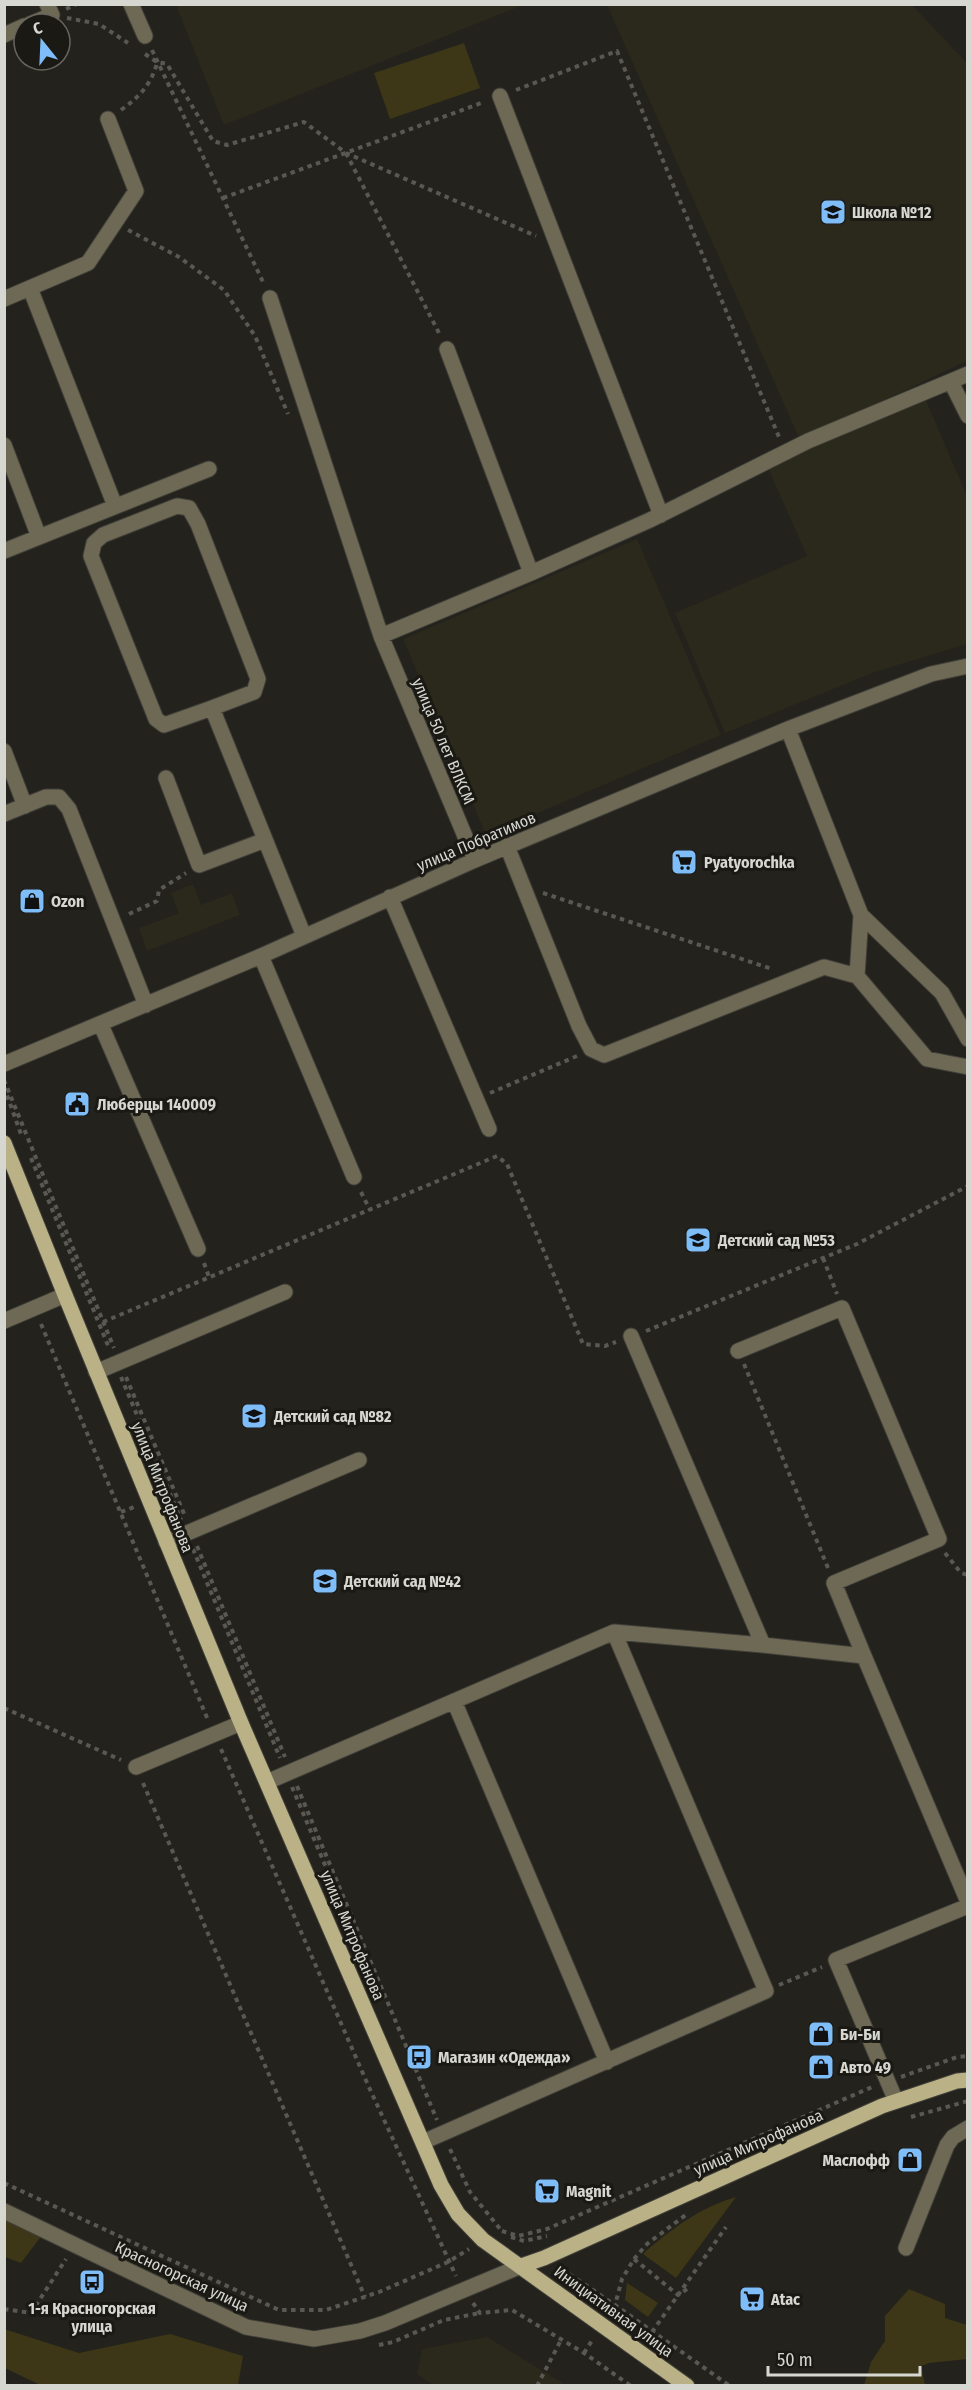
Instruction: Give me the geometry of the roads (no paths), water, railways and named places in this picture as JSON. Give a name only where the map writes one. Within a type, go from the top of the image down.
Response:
[{"type":"main road","name":"улица Митрофанова","points":[[4,1143],[241,1723],[441,2185],[459,2214],[490,2237],[521,2266],[544,2258],[896,2102],[968,2080]]},
{"type":"main road","name":"Инициативная улица","points":[[521,2266],[687,2385]]},
{"type":"street","points":[[131,4],[145,36]]},
{"type":"street","points":[[500,96],[661,515]]},
{"type":"street","points":[[4,299],[88,263],[136,191],[108,119]]},
{"type":"street","points":[[30,288],[115,506]]},
{"type":"street","name":"улица 50 лет ВЛКСМ","points":[[270,298],[381,636],[475,860]]},
{"type":"street","points":[[447,349],[531,573]]},
{"type":"street","points":[[381,636],[661,515],[808,441],[968,374]]},
{"type":"street","points":[[951,382],[968,416]]},
{"type":"street","points":[[4,445],[39,537]]},
{"type":"street","points":[[4,551],[209,469]]},
{"type":"street","points":[[177,506],[189,508],[198,524],[258,679],[254,692],[212,708],[164,725],[156,719],[91,556],[94,543],[103,535],[177,506]]},
{"type":"street","name":"улица Побратимов","points":[[4,1064],[261,956],[507,846],[788,729],[931,674],[968,666]]},
{"type":"street","points":[[212,708],[304,936]]},
{"type":"street","points":[[788,729],[861,915],[942,993],[968,1040]]},
{"type":"street","points":[[4,751],[25,806]]},
{"type":"street","points":[[166,778],[199,865],[265,840]]},
{"type":"street","points":[[4,814],[46,797],[59,797],[69,809],[146,1005]]},
{"type":"street","points":[[507,846],[579,1026],[591,1049],[604,1055],[824,967],[857,976],[927,1059],[968,1067]]},
{"type":"street","points":[[390,897],[489,1129]]},
{"type":"street","points":[[857,976],[861,915]]},
{"type":"street","points":[[261,956],[354,1177]]},
{"type":"street","points":[[101,1025],[198,1249]]},
{"type":"street","points":[[96,1372],[285,1292]]},
{"type":"street","points":[[4,1321],[65,1295]]},
{"type":"street","points":[[738,1351],[842,1308],[939,1539],[834,1583],[968,1904],[836,1960],[896,2102]]},
{"type":"street","points":[[631,1336],[763,1645]]},
{"type":"street","points":[[166,1542],[359,1460]]},
{"type":"street","points":[[267,1782],[614,1632],[864,1656]]},
{"type":"street","points":[[423,2142],[766,1991],[614,1632]]},
{"type":"street","points":[[454,1701],[607,2062]]},
{"type":"street","points":[[136,1767],[241,1723]]},
{"type":"street","points":[[906,2248],[947,2145],[953,2137],[968,2128]]},
{"type":"street","name":"Красногорская улица","points":[[4,2211],[246,2327],[314,2339],[385,2323],[521,2266]]},
{"type":"place","name":"Школа №12","points":[[833,212]]},
{"type":"place","name":"Pyatyorochka","points":[[684,862]]},
{"type":"place","name":"Ozon","points":[[32,901]]},
{"type":"place","name":"Люберцы 140009","points":[[77,1104]]},
{"type":"place","name":"Детский сад №53","points":[[698,1240]]},
{"type":"place","name":"Детский сад №82","points":[[254,1416]]},
{"type":"place","name":"Детский сад №42","points":[[325,1581]]},
{"type":"place","name":"Би-Би","points":[[821,2034]]},
{"type":"place","name":"Магазин «Одежда»","points":[[419,2057]]},
{"type":"place","name":"Авто 49","points":[[821,2067]]},
{"type":"place","name":"Маслофф","points":[[910,2160]]},
{"type":"place","name":"Magnit","points":[[547,2191]]},
{"type":"place","name":"1-я Красногорская улица","points":[[92,2282]]},
{"type":"place","name":"Atac","points":[[752,2299]]}]
